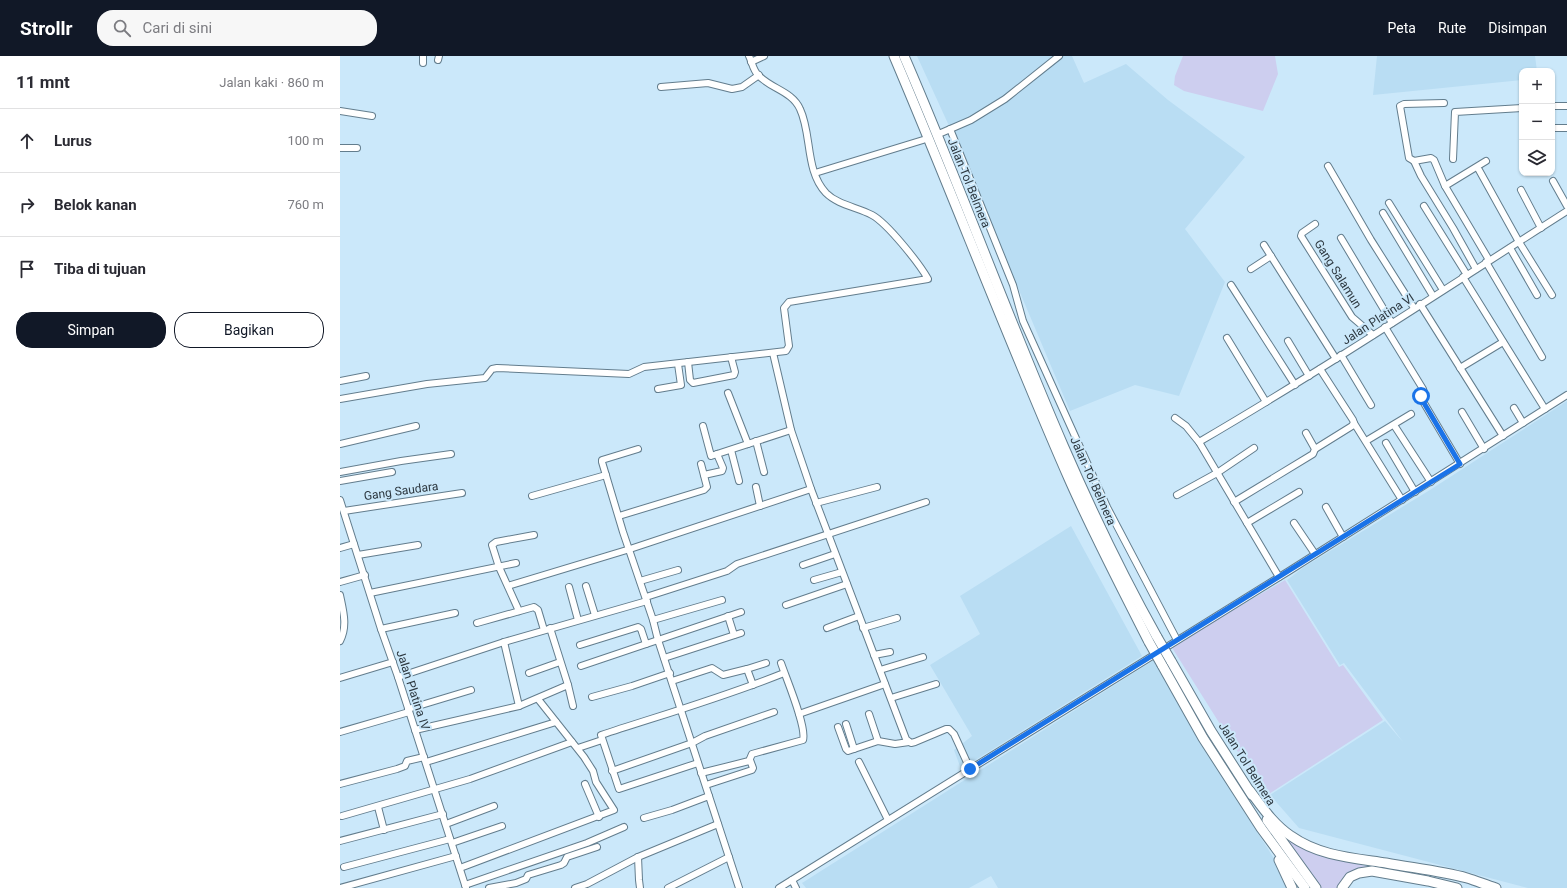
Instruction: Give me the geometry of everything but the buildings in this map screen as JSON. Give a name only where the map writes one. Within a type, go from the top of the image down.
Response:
[{"type":"highway","name":"Jalan Tol Belmera","points":[[894,56],[1017,357],[1070,480],[1113,571],[1149,642],[1203,738],[1261,828],[1306,888]]},
{"type":"highway","name":"Jalan Tol Belmera","points":[[904,56],[1072,465],[1110,546],[1157,637],[1211,731],[1272,827],[1316,888]]},
{"type":"highway","points":[[1250,791],[1276,823],[1290,836],[1321,852],[1346,858],[1467,878],[1496,888]]},
{"type":"highway","points":[[1261,828],[1284,869],[1292,888]]},
{"type":"highway","points":[[1342,888],[1350,877],[1359,873],[1372,871],[1457,888]]},
{"type":"street","points":[[340,399],[427,384],[485,378],[492,369],[496,368],[629,374],[644,367],[786,351],[788,350],[784,308],[789,302],[928,279],[911,255],[884,225],[871,214],[831,198],[822,188],[813,167],[804,118],[798,104],[788,94],[768,83],[758,75],[750,59],[764,56]]},
{"type":"street","points":[[940,133],[971,120],[1005,99],[1059,56]]},
{"type":"street","points":[[662,87],[708,83],[732,90],[742,87],[758,75]]},
{"type":"street","points":[[1444,103],[1404,104],[1400,106],[1409,158],[1414,161],[1421,176],[1476,269]]},
{"type":"street","points":[[1555,106],[1567,106]]},
{"type":"street","points":[[1453,158],[1455,112],[1519,108]]},
{"type":"street","points":[[340,111],[372,116]]},
{"type":"street","points":[[1555,128],[1567,128]]},
{"type":"street","points":[[950,129],[1013,285],[1023,321],[1032,342],[1107,507],[1177,640]]},
{"type":"street","points":[[815,173],[923,140]]},
{"type":"street","points":[[340,148],[357,148]]},
{"type":"street","points":[[1414,161],[1432,159],[1445,186],[1542,357]]},
{"type":"street","points":[[1445,186],[1486,161]]},
{"type":"street","points":[[1328,166],[1371,240],[1414,308]]},
{"type":"street","points":[[1478,170],[1518,242],[1552,295]]},
{"type":"street","points":[[1553,181],[1567,206]]},
{"type":"street","points":[[1521,190],[1541,228]]},
{"type":"street","points":[[1389,203],[1443,290]]},
{"type":"street","points":[[1424,206],[1503,342],[1545,409]]},
{"type":"street","name":"Jalan Platina VI","points":[[1199,442],[1295,385],[1567,211]]},
{"type":"street","points":[[1383,214],[1433,296]]},
{"type":"street","name":"Gang Salamun","points":[[1315,224],[1302,233],[1301,236],[1352,317],[1373,335]]},
{"type":"street","points":[[1341,238],[1392,323]]},
{"type":"street","points":[[1264,245],[1371,405]]},
{"type":"street","points":[[1510,248],[1537,295]]},
{"type":"street","points":[[1251,269],[1271,256]]},
{"type":"street","points":[[1231,285],[1295,385]]},
{"type":"street","points":[[1420,304],[1503,436]]},
{"type":"street","points":[[1385,327],[1423,389],[1424,392],[1421,398],[1460,464]]},
{"type":"street","points":[[1228,338],[1266,402]]},
{"type":"street","points":[[1288,341],[1309,376]]},
{"type":"street","points":[[1460,368],[1503,342]]},
{"type":"street","points":[[773,353],[792,430],[811,489],[863,628],[906,739],[909,742]]},
{"type":"street","points":[[688,362],[690,380],[693,383],[734,375],[735,372],[731,357]]},
{"type":"street","points":[[658,388],[681,385],[678,364]]},
{"type":"street","points":[[1320,369],[1402,500]]},
{"type":"street","points":[[340,381],[366,376]]},
{"type":"street","points":[[728,393],[748,444]]},
{"type":"street","points":[[779,888],[1460,464],[1567,395]]},
{"type":"street","points":[[1514,408],[1523,423]]},
{"type":"street","points":[[1462,412],[1484,448]]},
{"type":"street","points":[[1366,441],[1411,414]]},
{"type":"street","points":[[1175,418],[1186,426],[1199,442],[1279,577]]},
{"type":"street","points":[[1234,502],[1313,454],[1315,449],[1352,426],[1354,423]]},
{"type":"street","points":[[1394,425],[1431,482]]},
{"type":"street","points":[[340,444],[416,426]]},
{"type":"street","points":[[703,426],[710,455],[731,450],[792,430]]},
{"type":"street","points":[[1306,433],[1315,449]]},
{"type":"street","points":[[756,441],[764,472]]},
{"type":"street","points":[[1386,443],[1415,492]]},
{"type":"street","points":[[1177,495],[1217,474],[1254,448]]},
{"type":"street","points":[[638,449],[602,460],[658,640],[740,888]]},
{"type":"street","points":[[731,450],[739,481]]},
{"type":"street","points":[[340,472],[394,462],[451,454]]},
{"type":"street","points":[[704,475],[722,471],[723,468],[717,454]]},
{"type":"street","points":[[619,516],[704,490],[707,487],[701,464]]},
{"type":"street","points":[[340,481],[392,472]]},
{"type":"street","points":[[532,496],[606,475]]},
{"type":"street","points":[[756,487],[760,506]]},
{"type":"street","points":[[816,503],[877,487]]},
{"type":"street","points":[[508,586],[630,549],[811,489]]},
{"type":"street","points":[[1247,523],[1299,492]]},
{"type":"street","name":"Gang Saudara","points":[[341,506],[462,493]]},
{"type":"street","points":[[398,677],[504,642],[646,599],[727,571],[737,564],[926,502]]},
{"type":"street","name":"Jalan Platina IV","points":[[341,506],[365,575],[381,629],[466,886]]},
{"type":"street","points":[[1326,507],[1343,537]]},
{"type":"street","points":[[1294,523],[1315,554]]},
{"type":"street","points":[[519,611],[499,567],[492,543],[534,535]]},
{"type":"street","points":[[340,548],[354,544]]},
{"type":"street","points":[[358,555],[418,545]]},
{"type":"street","points":[[803,566],[835,554]]},
{"type":"street","points":[[370,593],[516,563]]},
{"type":"street","points":[[640,581],[678,570]]},
{"type":"street","points":[[814,580],[842,572]]},
{"type":"street","points":[[340,582],[365,575]]},
{"type":"street","points":[[786,605],[846,584]]},
{"type":"street","points":[[586,586],[595,615]]},
{"type":"street","points":[[569,587],[578,620]]},
{"type":"street","points":[[340,595],[345,624],[344,632],[340,640]]},
{"type":"street","points":[[653,620],[722,600]]},
{"type":"street","points":[[477,623],[531,607],[536,607],[547,629],[560,662],[573,706]]},
{"type":"street","points":[[581,666],[741,612]]},
{"type":"street","points":[[381,629],[455,613]]},
{"type":"street","points":[[728,616],[734,635]]},
{"type":"street","points":[[827,628],[859,616]]},
{"type":"street","points":[[863,628],[897,618]]},
{"type":"street","points":[[580,645],[638,627],[641,629],[646,644]]},
{"type":"street","points":[[664,658],[741,632]]},
{"type":"street","points":[[504,642],[519,706]]},
{"type":"street","points":[[874,655],[890,652]]},
{"type":"street","points":[[880,670],[923,657]]},
{"type":"street","points":[[340,678],[393,662]]},
{"type":"street","points":[[529,673],[560,662]]},
{"type":"street","points":[[672,681],[712,668],[723,676],[766,663]]},
{"type":"street","points":[[706,786],[752,770],[753,768],[750,760],[752,754],[803,740],[802,725],[781,663]]},
{"type":"street","points":[[747,669],[753,685]]},
{"type":"street","points":[[592,697],[632,686],[670,673]]},
{"type":"street","points":[[698,763],[621,789],[618,788],[600,735],[682,710],[784,673]]},
{"type":"street","points":[[798,714],[885,684]]},
{"type":"street","points":[[891,698],[936,684]]},
{"type":"street","points":[[415,730],[519,706],[568,685]]},
{"type":"street","points":[[340,732],[471,690]]},
{"type":"street","points":[[460,868],[599,817],[614,810],[596,782],[593,771],[578,748],[538,699]]},
{"type":"street","points":[[612,771],[774,712]]},
{"type":"street","points":[[869,714],[878,741]]},
{"type":"street","points":[[340,784],[397,770],[405,766],[407,761],[425,760],[556,722]]},
{"type":"street","points":[[846,724],[854,749]]},
{"type":"street","points":[[838,727],[848,751],[878,741],[895,744],[915,742],[946,729],[950,729],[954,734],[970,769]]},
{"type":"street","points":[[578,748],[602,740]]},
{"type":"street","points":[[342,816],[470,780],[572,742]]},
{"type":"street","points":[[702,773],[750,760]]},
{"type":"street","points":[[859,762],[888,820]]},
{"type":"street","points":[[585,784],[599,817]]},
{"type":"street","points":[[644,818],[672,810],[709,796]]},
{"type":"street","points":[[446,824],[494,806]]},
{"type":"street","points":[[378,807],[384,830]]},
{"type":"street","points":[[340,841],[443,814]]},
{"type":"street","points":[[575,888],[588,886],[638,857],[718,824]]},
{"type":"street","points":[[344,867],[451,841],[502,826]]},
{"type":"street","points":[[466,886],[587,843],[624,827]]},
{"type":"street","points":[[489,888],[522,885],[528,875],[563,864],[567,857],[597,847]]},
{"type":"street","points":[[340,888],[456,856]]},
{"type":"street","points":[[638,857],[638,880],[640,888]]},
{"type":"street","points":[[668,888],[729,857]]},
{"type":"street","points":[[792,880],[796,888]]},
{"type":"shaded area","points":[[917,56],[1072,56],[1084,83],[1126,64],[1168,100],[1245,157],[1185,229],[1225,282],[1179,396],[1135,385],[1070,411],[956,141]]},
{"type":"shaded area","points":[[1183,56],[1275,56],[1278,74],[1263,111],[1184,91],[1174,85],[1175,76]]},
{"type":"shaded area","points":[[1377,56],[1535,56],[1537,68],[1519,68],[1519,80],[1373,95]]},
{"type":"shaded area","points":[[1567,401],[1567,888],[1528,888],[1299,828],[1270,795],[1385,721],[1403,742],[1344,663],[1340,665],[1287,580],[1304,567],[1430,490]]},
{"type":"shaded area","points":[[1071,526],[1142,656],[961,769],[954,750],[972,736],[930,665],[980,634],[960,596]]},
{"type":"shaded area","points":[[1285,580],[1339,667],[1343,665],[1383,720],[1269,794],[1235,748],[1171,646]]},
{"type":"shaded area","points":[[1154,660],[1199,741],[1282,871],[1291,888],[998,888],[991,876],[969,888],[806,888],[802,883]]},
{"type":"shaded area","points":[[1283,835],[1326,856],[1373,868],[1348,876],[1337,888],[1320,888]]},
{"type":"route","points":[[970,769],[1460,464],[1421,396]]}]
